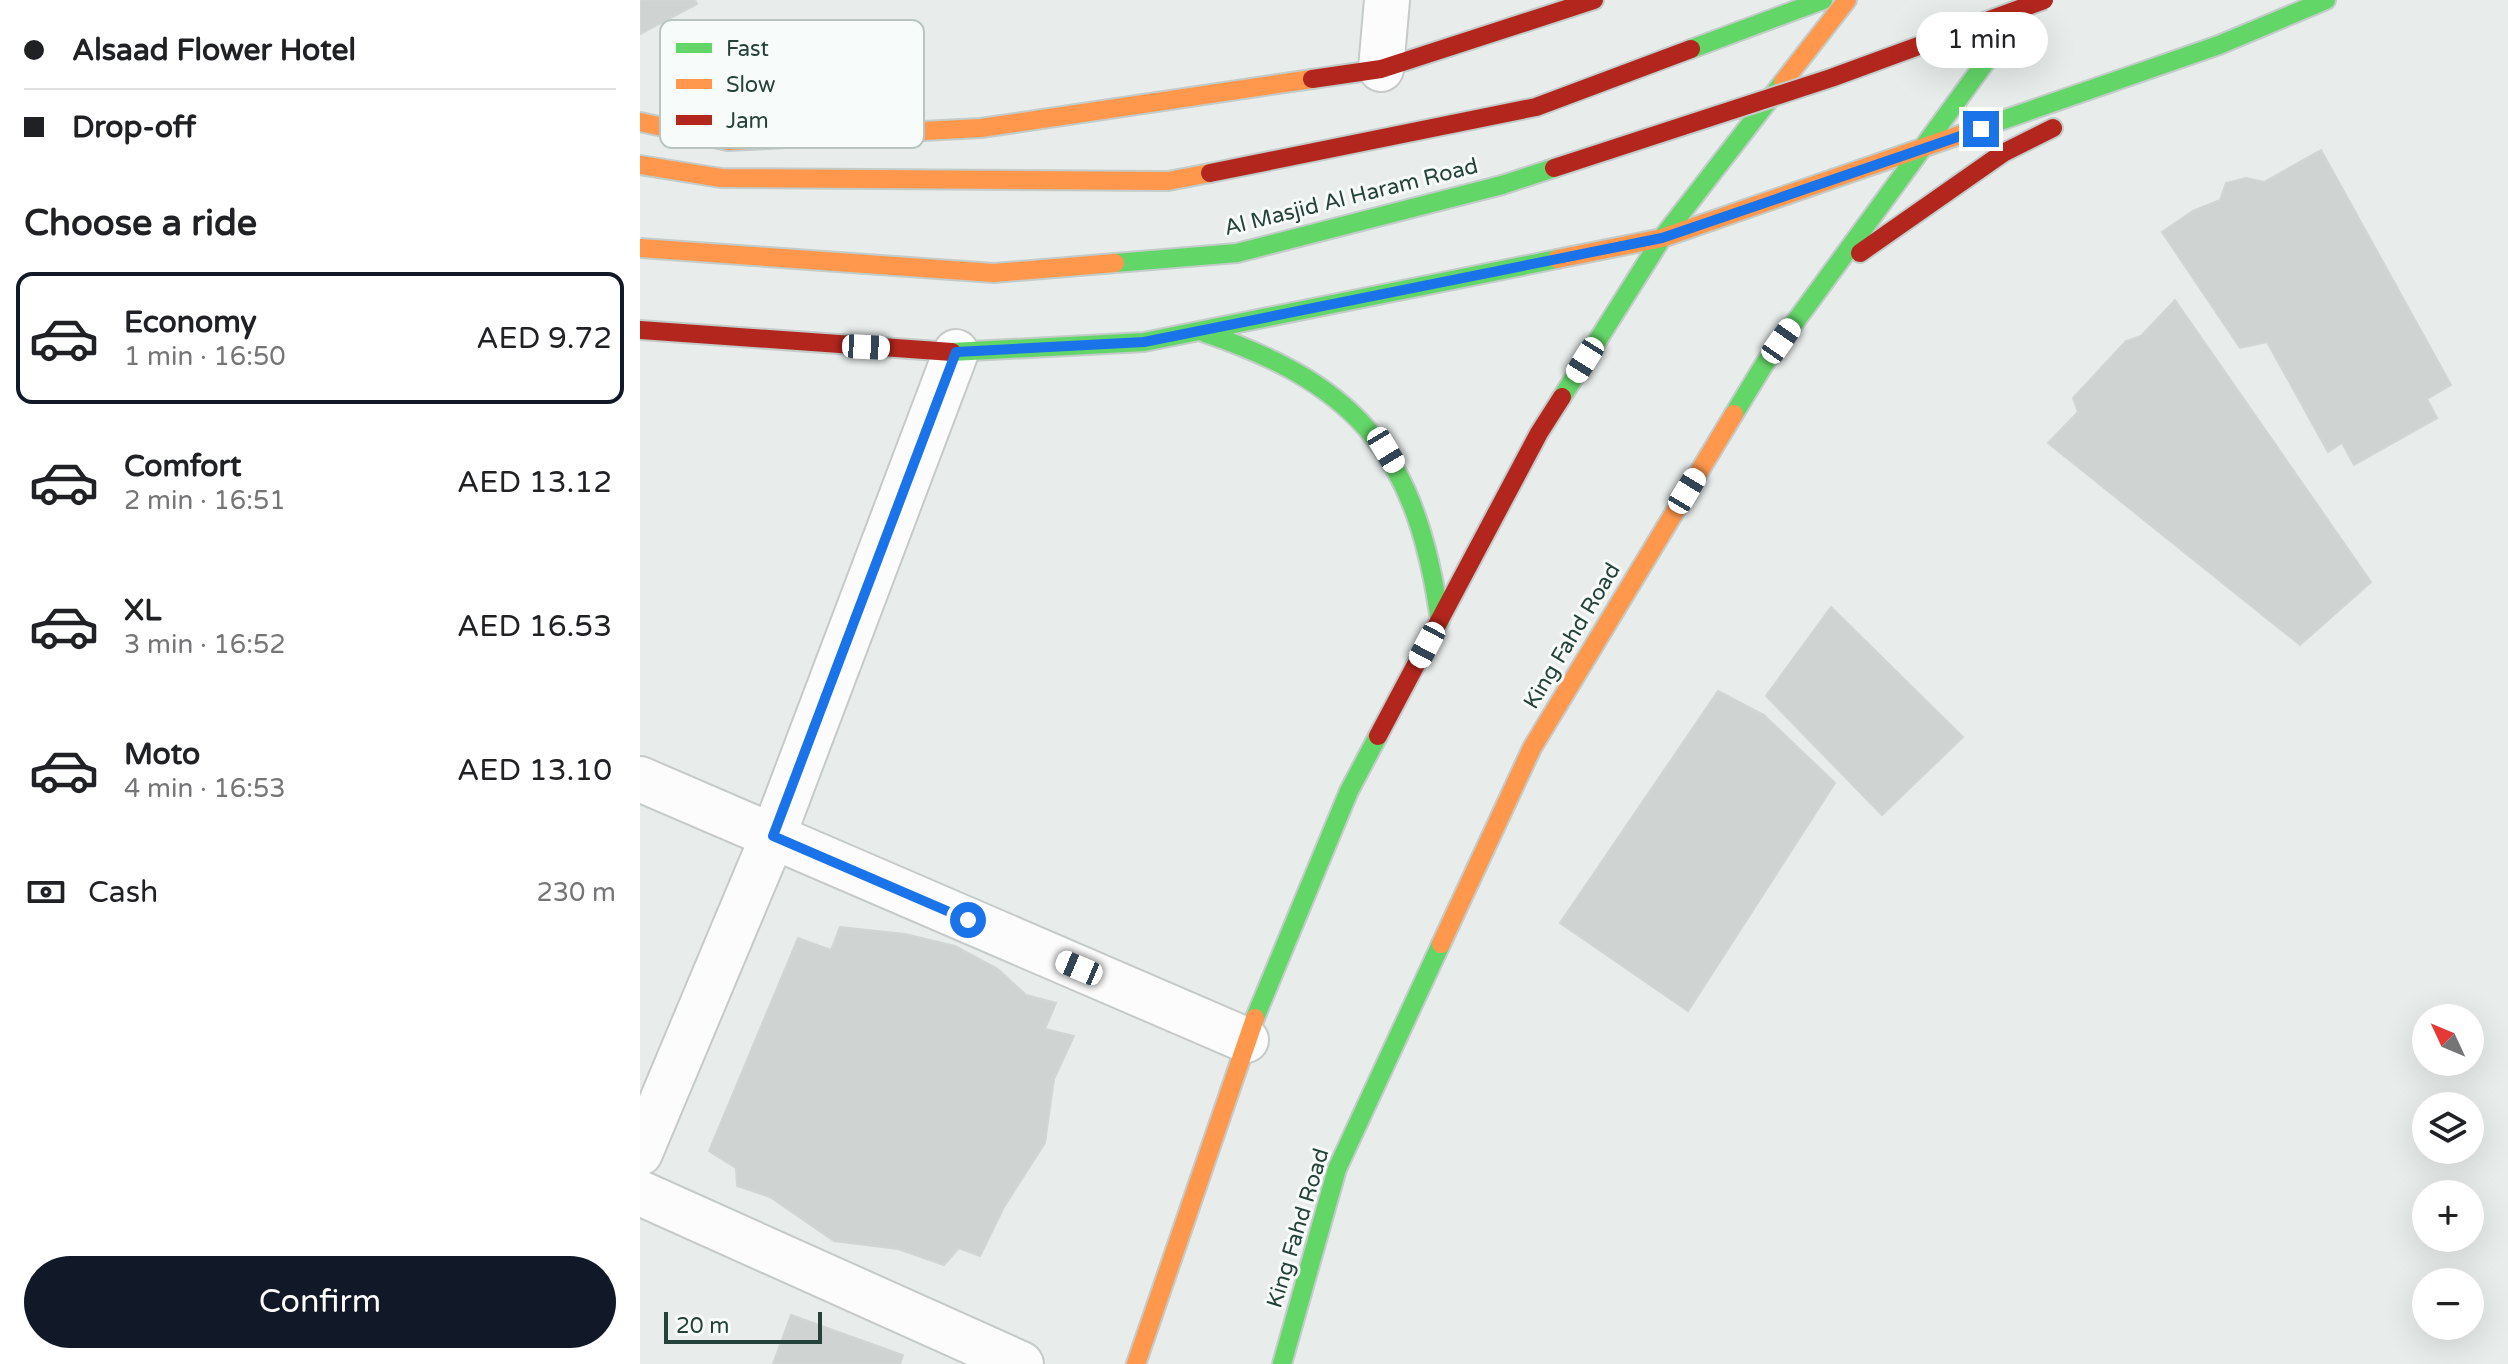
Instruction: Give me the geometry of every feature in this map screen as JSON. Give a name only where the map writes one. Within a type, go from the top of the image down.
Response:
[{"type":"main road","points":[[924,131],[981,128],[1381,69],[1594,0]]},
{"type":"main road","name":"Al Masjid Al Haram Road","points":[[640,165],[721,178],[1168,181],[1536,107],[1823,0]]},
{"type":"main road","points":[[1136,1364],[1246,1040],[1349,791],[1539,433],[1662,238],[1847,0]]},
{"type":"main road","name":"King Fahd Road","points":[[1282,1364],[1337,1169],[1532,748],[1765,363],[2031,0]]},
{"type":"main road","name":"Al Masjid Al Haram Road","points":[[640,248],[994,273],[1237,253],[1502,185],[1831,78],[2044,0]]},
{"type":"main road","points":[[640,330],[956,352],[1144,342],[1662,238],[2219,45],[2326,0]]},
{"type":"main road","points":[[1828,275],[2003,153],[2219,45]]},
{"type":"main road","points":[[640,122],[660,126]]},
{"type":"main road","points":[[1199,331],[1243,343],[1285,361],[1357,415],[1386,450],[1415,503],[1426,531],[1436,575],[1440,621]]},
{"type":"street","points":[[1381,69],[1387,0]]},
{"type":"street","points":[[640,1153],[773,836],[956,352]]},
{"type":"street","points":[[640,779],[1246,1040]]},
{"type":"street","points":[[640,1193],[1021,1364]]},
{"type":"building","points":[[640,0],[695,0],[697,4],[667,20],[660,20],[660,23],[640,34]]},
{"type":"building","points":[[2321,150],[2451,385],[2427,399],[2437,418],[2354,465],[2342,443],[2328,452],[2267,342],[2240,348],[2162,232],[2193,211],[2220,200],[2226,183],[2246,178],[2264,182]]},
{"type":"building","points":[[2175,300],[2371,582],[2300,645],[2048,443],[2078,412],[2073,398],[2126,341],[2141,336]]},
{"type":"building","points":[[1831,607],[1963,737],[1882,815],[1766,696]]},
{"type":"building","points":[[1718,691],[1764,715],[1835,783],[1688,1011],[1560,923]]},
{"type":"building","points":[[840,927],[905,934],[955,946],[998,969],[1026,995],[1056,1003],[1045,1029],[1074,1036],[1054,1079],[1045,1143],[1004,1207],[980,1256],[959,1248],[944,1265],[898,1249],[834,1241],[770,1197],[737,1186],[736,1168],[709,1151],[798,938],[831,950]]},
{"type":"building","points":[[791,1315],[903,1355],[900,1364],[773,1364]]},
{"type":"traffic: fast","points":[[1691,49],[1823,0]]},
{"type":"traffic: fast","points":[[1734,414],[1765,363],[2031,0]]},
{"type":"traffic: fast","points":[[1971,131],[2219,45],[2326,0]]},
{"type":"traffic: fast","points":[[1562,397],[1662,238],[1783,82]]},
{"type":"traffic: fast","points":[[1115,263],[1237,253],[1502,185],[1554,168]]},
{"type":"traffic: fast","points":[[952,352],[1144,342],[1557,259]]},
{"type":"traffic: fast","points":[[1205,333],[1259,354],[1305,377],[1342,404],[1373,436],[1397,472],[1416,515],[1430,564],[1440,621]]},
{"type":"traffic: fast","points":[[1255,1018],[1349,791],[1378,736]]},
{"type":"traffic: fast","points":[[1282,1364],[1337,1169],[1441,944]]},
{"type":"traffic: slow","points":[[1783,82],[1847,0]]},
{"type":"traffic: slow","points":[[924,131],[981,128],[1312,79]]},
{"type":"traffic: slow","points":[[640,122],[660,126]]},
{"type":"traffic: slow","points":[[1557,259],[1662,238],[1971,131]]},
{"type":"traffic: slow","points":[[640,165],[721,178],[1168,181],[1210,173]]},
{"type":"traffic: slow","points":[[640,248],[994,273],[1115,263]]},
{"type":"traffic: slow","points":[[1441,944],[1532,748],[1734,414]]},
{"type":"traffic: slow","points":[[1136,1364],[1255,1018]]},
{"type":"traffic: jam","points":[[1312,79],[1381,69],[1594,0]]},
{"type":"traffic: jam","points":[[1554,168],[1831,78],[2044,0]]},
{"type":"traffic: jam","points":[[1210,173],[1536,107],[1691,49]]},
{"type":"traffic: jam","points":[[1860,253],[2003,153],[2053,128]]},
{"type":"traffic: jam","points":[[640,330],[952,352]]},
{"type":"traffic: jam","points":[[1378,736],[1539,433],[1562,397]]},
{"type":"route","points":[[968,920],[773,836],[956,352],[1144,342],[1662,238],[1981,129]]}]
